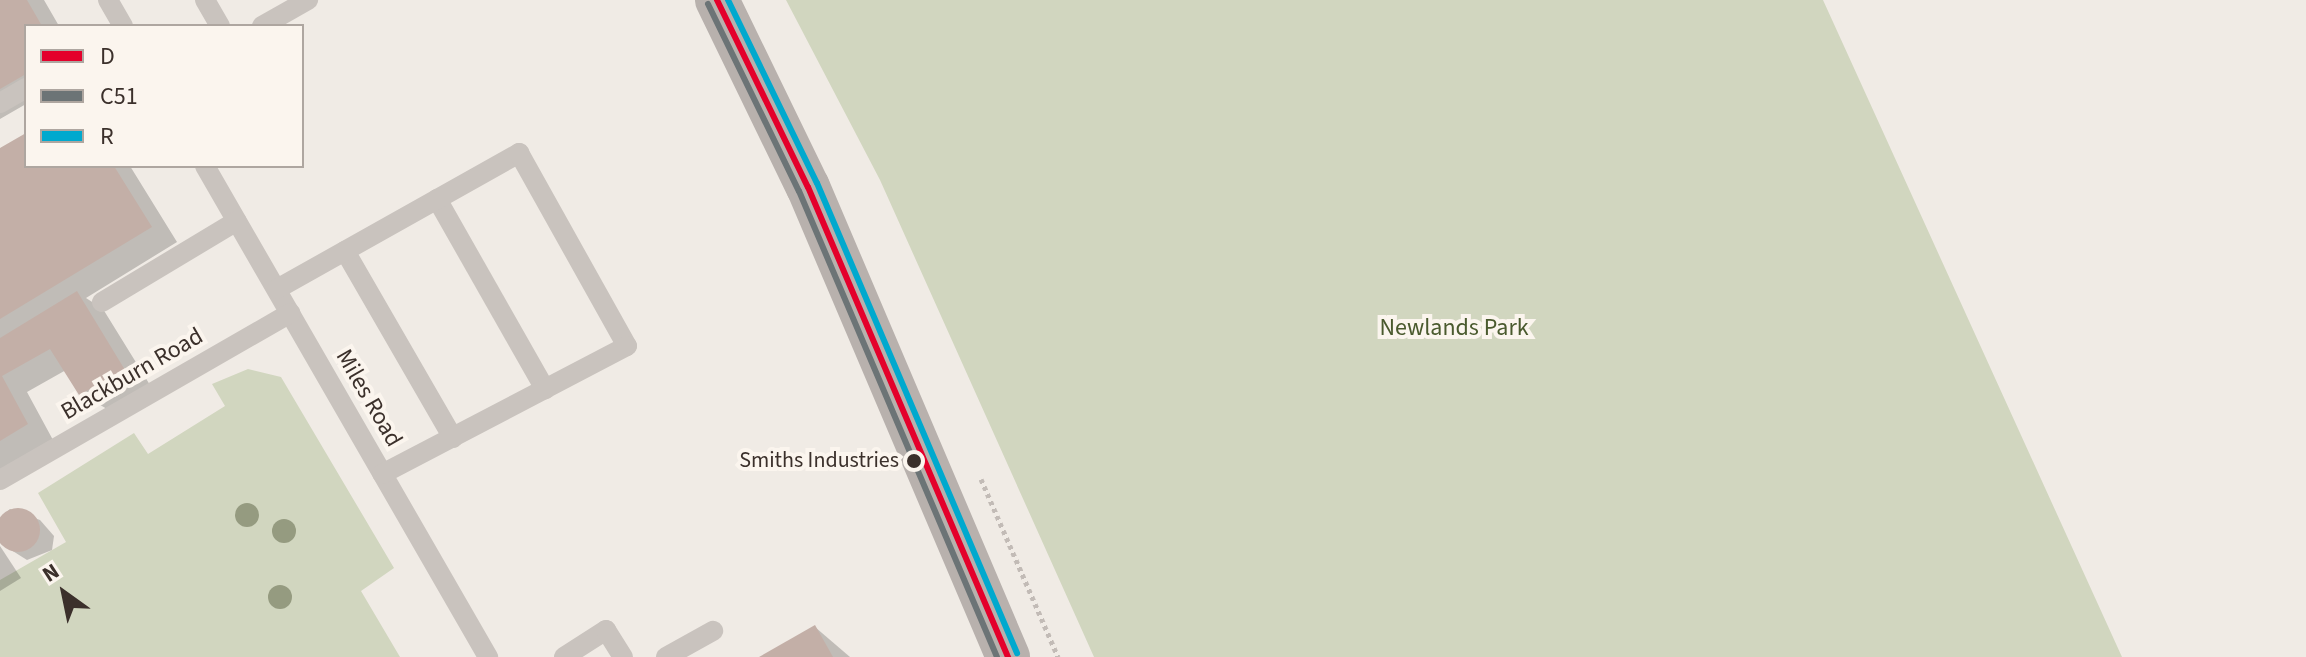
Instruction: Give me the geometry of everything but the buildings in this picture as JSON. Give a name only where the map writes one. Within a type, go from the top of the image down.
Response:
[{"type":"main road","points":[[717,0],[808,187],[1008,657]]},
{"type":"lane","points":[[108,0],[122,24]]},
{"type":"lane","points":[[205,0],[219,24]]},
{"type":"lane","points":[[266,24],[308,0]]},
{"type":"lane","points":[[0,103],[24,89]]},
{"type":"lane","points":[[277,289],[519,153],[627,346],[382,474]]},
{"type":"lane","name":"Miles Road","points":[[206,168],[488,657]]},
{"type":"lane","points":[[437,199],[545,389]]},
{"type":"lane","points":[[102,302],[237,221]]},
{"type":"lane","points":[[345,251],[453,438]]},
{"type":"lane","name":"Blackburn Road","points":[[0,480],[290,313]]},
{"type":"lane","points":[[564,657],[606,630],[623,657]]},
{"type":"lane","points":[[666,657],[713,631]]},
{"type":"green space","name":"Newlands Park","points":[[786,0],[1823,0],[2122,657],[1094,657],[880,180]]},
{"type":"green space","points":[[248,369],[281,377],[394,568],[361,591],[400,657],[0,657],[0,580],[66,542],[38,493],[134,433],[148,454],[225,406],[212,384]]},
{"type":"transit line","name":"D","points":[[717,0],[808,187],[1008,657]]},
{"type":"transit line","name":"R","points":[[728,0],[817,183],[1017,653]]},
{"type":"transit line","name":"C51","points":[[708,4],[799,191],[997,657]]},
{"type":"place","name":"Smiths Industries","points":[[914,461]]}]
